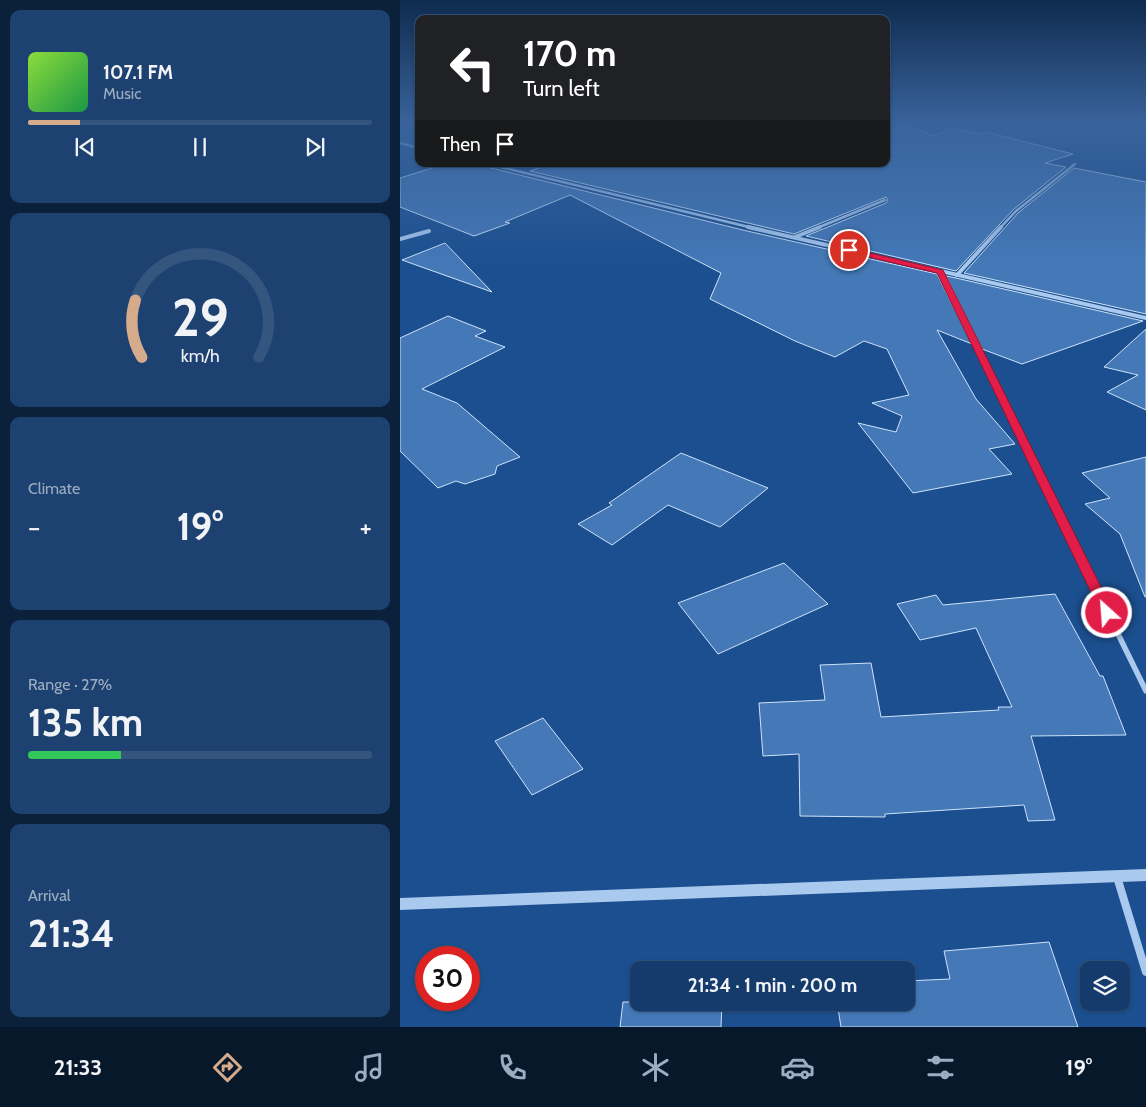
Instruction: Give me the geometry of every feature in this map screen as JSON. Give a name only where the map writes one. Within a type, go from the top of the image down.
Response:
[{"type":"street","points":[[520,171],[794,238],[1146,318]]},
{"type":"street","points":[[956,275],[1016,211],[1066,171]]},
{"type":"street","points":[[794,238],[885,200]]},
{"type":"street","points":[[400,239],[429,230]]},
{"type":"street","points":[[940,272],[1146,692]]},
{"type":"street","points":[[400,904],[1146,875]]},
{"type":"street","points":[[1116,876],[1146,972]]},
{"type":"building","points":[[423,171],[503,171],[747,231],[937,274],[972,344],[937,330],[976,399],[1015,444],[989,449],[1012,474],[913,493],[858,423],[896,432],[902,416],[872,403],[909,395],[887,349],[864,341],[835,357],[795,341],[710,299],[721,273],[570,195],[505,222],[510,223],[474,236],[400,207],[400,178]]},
{"type":"building","points":[[530,171],[1061,171],[1014,209],[956,271],[806,236],[886,203],[888,200],[886,197],[794,234]]},
{"type":"building","points":[[1070,171],[1089,171],[1146,182],[1146,314],[964,273],[1018,213]]},
{"type":"building","points":[[445,243],[492,292],[402,260]]},
{"type":"building","points":[[946,276],[1143,321],[1022,364],[982,349]]},
{"type":"building","points":[[448,316],[486,331],[475,336],[505,347],[422,389],[457,403],[520,457],[497,466],[495,474],[465,484],[456,481],[438,488],[400,451],[400,338]]},
{"type":"building","points":[[1146,329],[1146,410],[1107,392],[1138,375],[1104,367]]},
{"type":"building","points":[[681,453],[768,488],[720,527],[668,505],[612,545],[578,524],[612,505],[609,503]]},
{"type":"building","points":[[1146,457],[1145,597],[1120,534],[1085,504],[1110,498],[1082,473]]},
{"type":"building","points":[[784,563],[828,604],[718,654],[678,603]]},
{"type":"building","points":[[1055,594],[1100,676],[1103,676],[1126,735],[1031,736],[1055,820],[1028,821],[1024,805],[885,814],[885,817],[800,816],[799,754],[763,756],[759,703],[825,700],[820,665],[871,663],[881,717],[999,710],[998,707],[1012,707],[976,628],[920,640],[897,604],[936,595],[943,605]]},
{"type":"building","points":[[543,718],[583,769],[532,795],[495,741]]},
{"type":"building","points":[[1049,942],[1078,1027],[841,1027],[838,1011],[915,1011],[915,981],[950,979],[944,951]]},
{"type":"building","points":[[623,1002],[630,1002],[630,1011],[722,1011],[721,1027],[620,1027]]},
{"type":"route","points":[[849,250],[940,272],[1107,613]]}]
